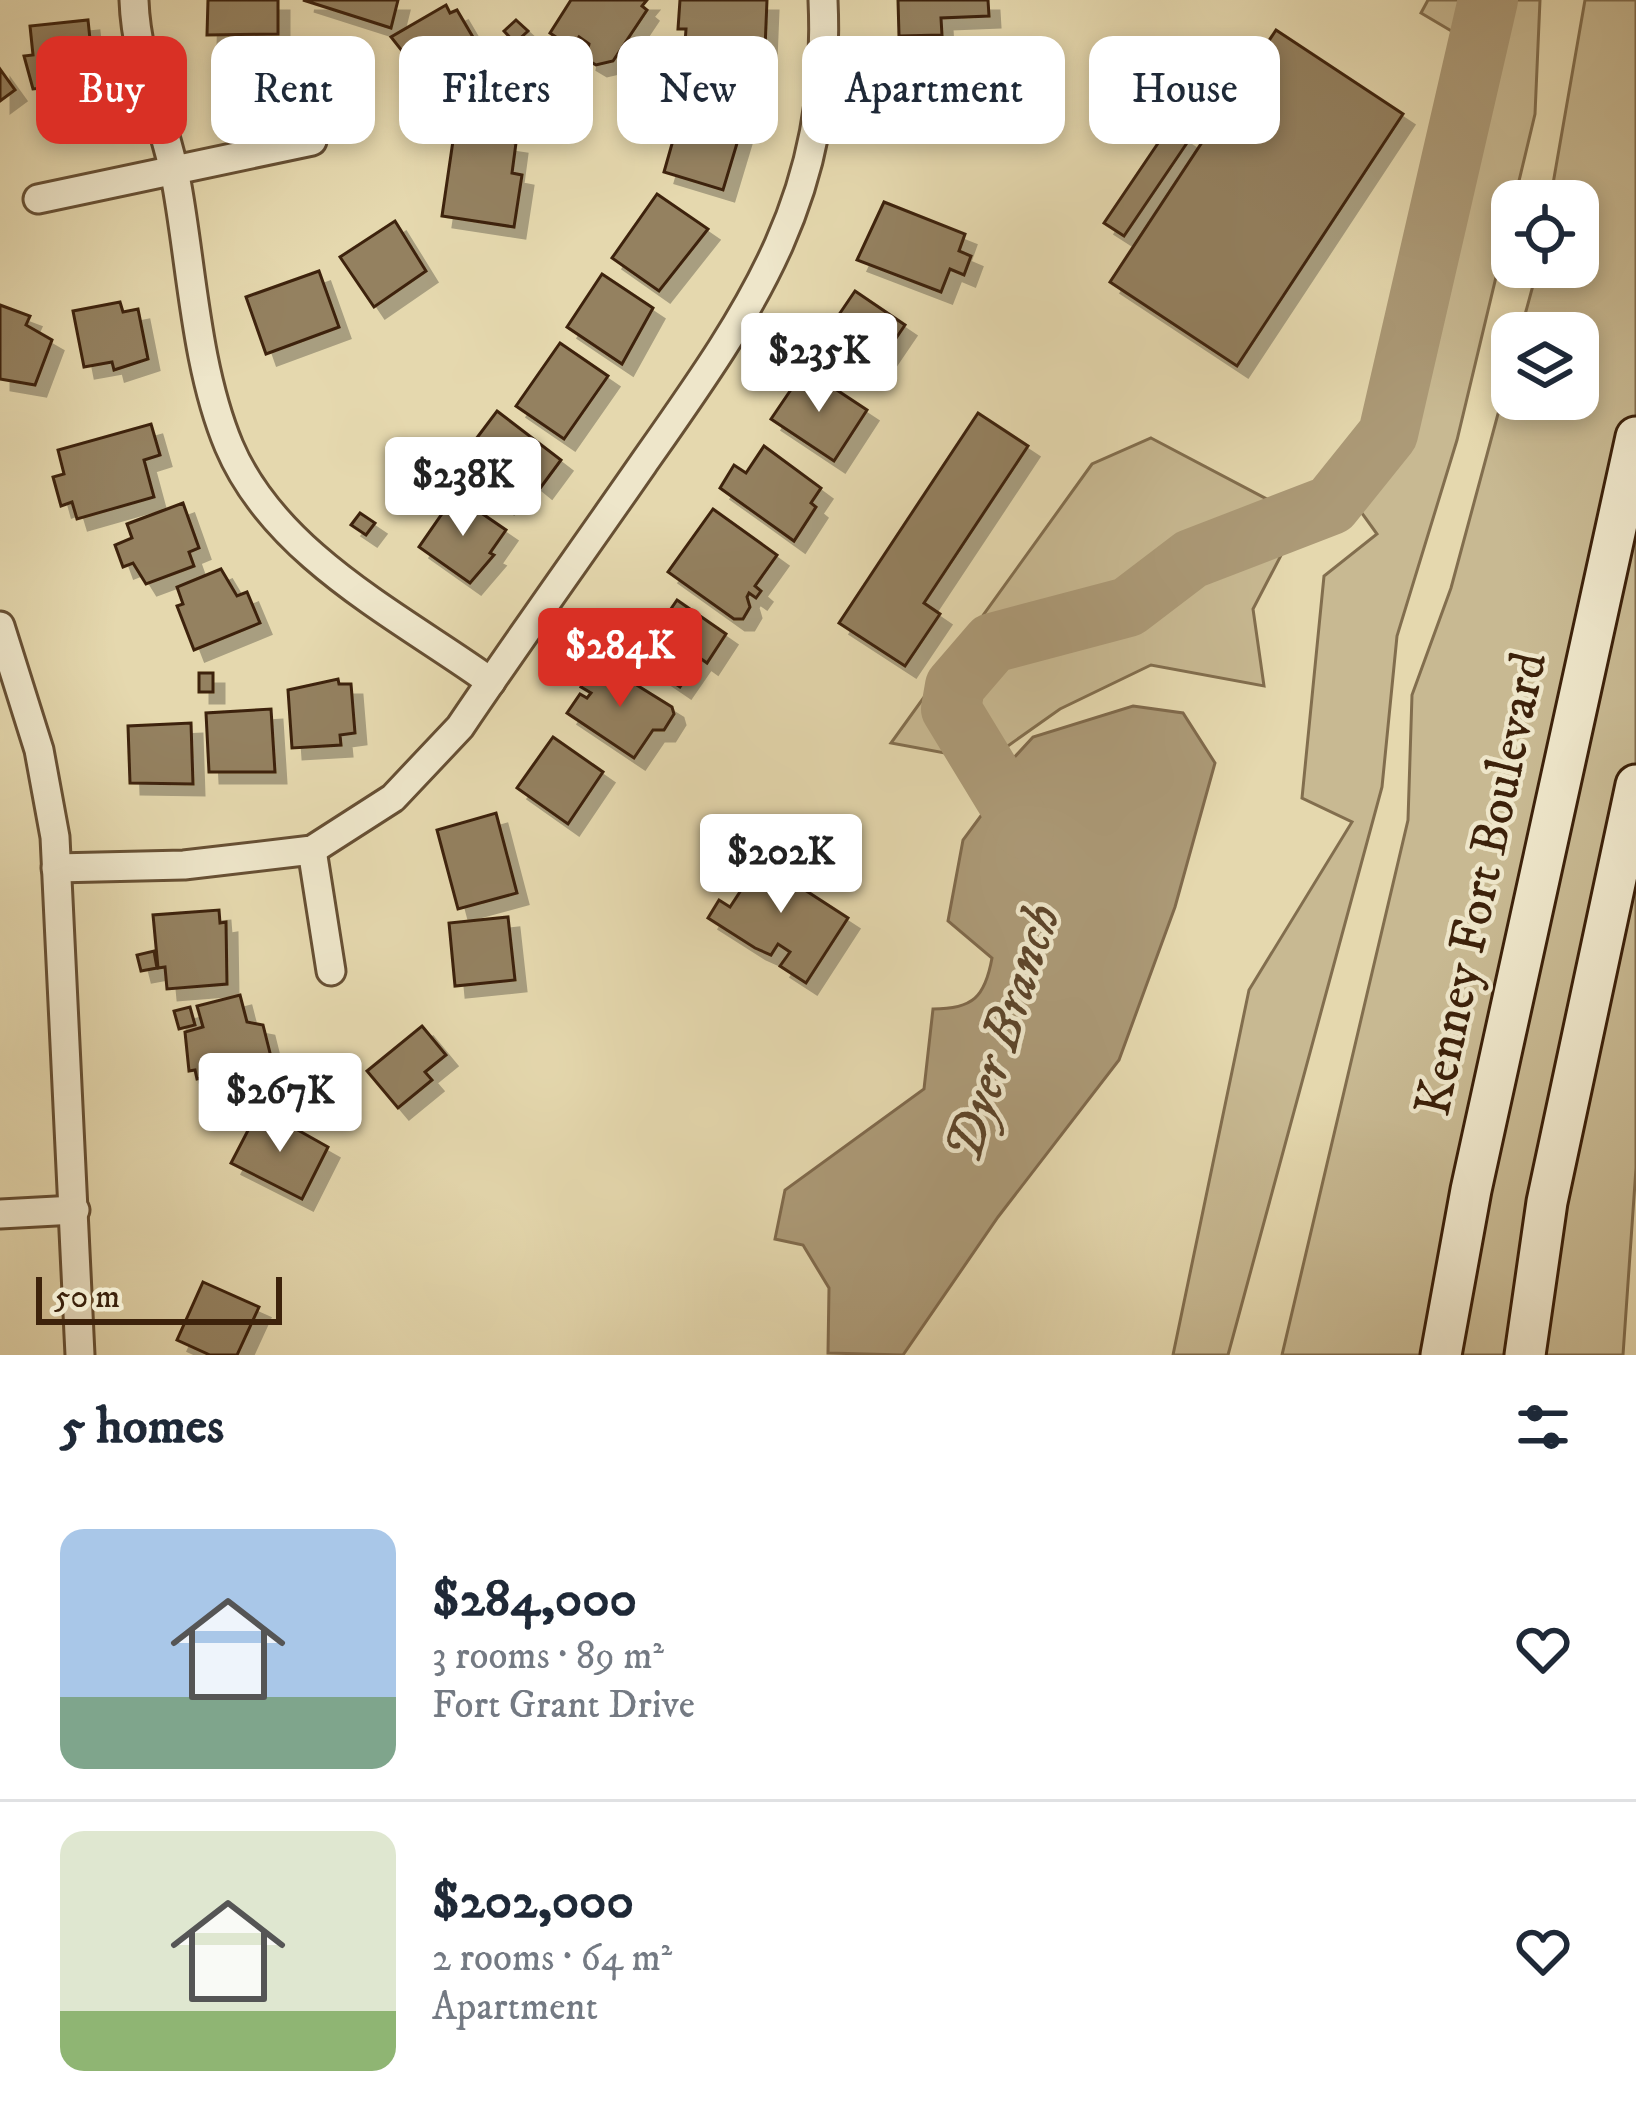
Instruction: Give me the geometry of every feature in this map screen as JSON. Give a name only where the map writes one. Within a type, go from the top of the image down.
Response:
[{"type":"main road","name":"Kenney Fort Boulevard","points":[[1441,1355],[1471,1190],[1636,437]]},
{"type":"main road","points":[[1525,1355],[1547,1202],[1636,785]]},
{"type":"street","points":[[134,0],[138,54],[174,167],[215,403],[251,487],[313,555],[490,682]]},
{"type":"street","points":[[56,868],[184,865],[312,850],[393,798],[445,745],[761,289],[790,223],[811,151],[826,58],[823,0]]},
{"type":"street","points":[[38,199],[296,144]]},
{"type":"street","points":[[0,626],[39,750],[56,868],[80,1355]]},
{"type":"street","points":[[312,850],[332,970]]},
{"type":"street","points":[[0,1214],[75,1210]]},
{"type":"shaded area","points":[[1428,0],[1540,0],[1535,114],[1519,180],[1491,180],[1493,288],[1457,440],[1397,636],[1382,787],[1228,1355],[1173,1355],[1249,990],[1352,822],[1302,798],[1324,576],[1377,534],[1346,491],[1442,182],[1470,42],[1421,13]]},
{"type":"shaded area","points":[[1585,0],[1636,0],[1636,1168],[1623,1355],[1282,1355],[1408,820],[1412,695],[1451,588],[1496,420],[1599,420],[1599,312],[1526,312],[1532,288],[1599,288],[1599,180],[1554,180]]},
{"type":"shaded area","points":[[1151,438],[1301,517],[1253,609],[1264,686],[1151,665],[1060,709],[1005,748],[961,756],[891,743],[1092,464]]},
{"type":"water","points":[[1133,706],[1183,713],[1215,763],[1175,907],[1119,1060],[998,1217],[903,1355],[828,1353],[829,1288],[803,1245],[775,1239],[785,1190],[924,1089],[933,1009],[958,1007],[981,991],[992,958],[948,921],[963,840],[1000,790],[978,770],[985,757],[1009,763],[1033,737]]},
{"type":"building","points":[[208,0],[278,0],[278,34],[207,35]]},
{"type":"building","points":[[303,0],[398,0],[391,28]]},
{"type":"building","points":[[571,0],[647,0],[642,6],[647,10],[630,36],[617,36],[613,61],[593,63],[593,36],[550,33]]},
{"type":"building","points":[[680,0],[767,0],[766,36],[686,36],[686,29],[678,29]]},
{"type":"building","points":[[898,0],[988,0],[989,16],[941,18],[942,35],[899,36]]},
{"type":"building","points":[[446,5],[450,13],[457,10],[472,36],[399,36],[399,47],[391,37]]},
{"type":"building","points":[[88,20],[90,36],[36,36],[33,89],[24,56],[33,55],[30,26]]},
{"type":"building","points":[[516,20],[528,31],[509,36],[504,31]]},
{"type":"building","points":[[1276,30],[1403,114],[1237,366],[1110,282],[1201,144],[1280,144],[1280,36],[1272,36]]},
{"type":"building","points":[[0,69],[15,90],[0,101]]},
{"type":"building","points":[[453,144],[516,144],[512,173],[522,175],[514,227],[442,216]]},
{"type":"building","points":[[672,144],[737,144],[723,190],[664,172]]},
{"type":"building","points":[[1157,144],[1186,144],[1124,236],[1104,223]]},
{"type":"building","points":[[657,194],[708,229],[659,291],[612,258]]},
{"type":"building","points":[[884,202],[965,234],[959,251],[971,256],[964,275],[950,269],[941,292],[857,260]]},
{"type":"building","points":[[395,221],[426,271],[374,307],[340,257]]},
{"type":"building","points":[[319,271],[339,327],[266,354],[246,297]]},
{"type":"building","points":[[602,274],[653,308],[622,364],[567,327]]},
{"type":"building","points":[[855,291],[905,325],[869,378],[819,344]]},
{"type":"building","points":[[120,302],[123,312],[138,309],[148,359],[114,370],[112,362],[84,367],[73,311]]},
{"type":"building","points":[[0,305],[30,316],[26,325],[52,340],[35,385],[0,379]]},
{"type":"building","points":[[560,343],[608,376],[564,439],[516,406]]},
{"type":"building","points":[[805,369],[867,410],[834,461],[771,419]]},
{"type":"building","points":[[497,411],[561,460],[541,487],[530,478],[526,484],[521,480],[503,503],[470,481],[483,462],[467,451]]},
{"type":"building","points":[[978,413],[1028,446],[924,603],[940,614],[905,666],[839,623]]},
{"type":"building","points":[[151,424],[160,455],[144,460],[154,497],[77,519],[72,502],[61,506],[53,477],[64,474],[58,450]]},
{"type":"building","points":[[764,446],[821,488],[811,503],[816,507],[794,541],[720,488],[734,465],[746,473]]},
{"type":"building","points":[[455,495],[506,530],[490,553],[494,555],[470,583],[419,547]]},
{"type":"building","points":[[183,503],[199,548],[189,552],[194,566],[146,584],[133,563],[123,567],[115,545],[132,538],[127,524]]},
{"type":"building","points":[[713,509],[777,555],[755,586],[761,591],[756,598],[749,593],[750,607],[743,619],[734,619],[668,572]]},
{"type":"building","points":[[360,513],[375,523],[366,535],[351,525]]},
{"type":"building","points":[[221,569],[237,596],[247,592],[260,623],[194,650],[177,606],[183,604],[177,587]]},
{"type":"building","points":[[677,600],[726,634],[707,663],[700,658],[680,687],[611,640],[631,611],[657,629]]},
{"type":"building","points":[[598,661],[672,707],[674,714],[664,730],[653,730],[634,758],[567,713],[580,694],[587,698],[591,693],[581,687]]},
{"type":"building","points":[[199,673],[213,673],[213,692],[199,692]]},
{"type":"building","points":[[338,679],[339,684],[351,684],[355,733],[340,735],[341,745],[292,748],[288,690]]},
{"type":"building","points":[[271,709],[275,772],[209,772],[206,713]]},
{"type":"building","points":[[191,723],[193,784],[130,783],[128,726]]},
{"type":"building","points":[[553,737],[603,772],[568,824],[517,788]]},
{"type":"building","points":[[496,813],[517,893],[458,909],[437,830]]},
{"type":"building","points":[[769,848],[796,866],[788,879],[848,918],[806,983],[780,966],[790,952],[778,944],[771,955],[708,918],[719,900],[730,907],[751,875],[744,871],[755,855],[761,860]]},
{"type":"building","points":[[219,910],[220,923],[226,922],[227,984],[167,989],[165,967],[158,968],[153,915]]},
{"type":"building","points":[[508,917],[515,980],[455,986],[449,923]]},
{"type":"building","points":[[154,951],[157,968],[141,971],[137,955]]},
{"type":"building","points":[[240,995],[247,1022],[263,1025],[272,1061],[197,1079],[195,1070],[189,1071],[185,1032],[203,1027],[197,1006]]},
{"type":"building","points":[[190,1007],[195,1025],[179,1029],[174,1011]]},
{"type":"building","points":[[422,1026],[446,1055],[425,1072],[432,1080],[398,1108],[367,1071]]},
{"type":"building","points":[[257,1113],[271,1115],[328,1147],[302,1199],[231,1163]]},
{"type":"building","points":[[203,1282],[259,1307],[237,1355],[210,1355],[177,1340]]},
{"type":"waterway","name":"Dyer Branch","points":[[1024,829],[951,709],[955,686],[992,643],[1128,607],[1191,559],[1331,505],[1388,434],[1488,0]]}]
